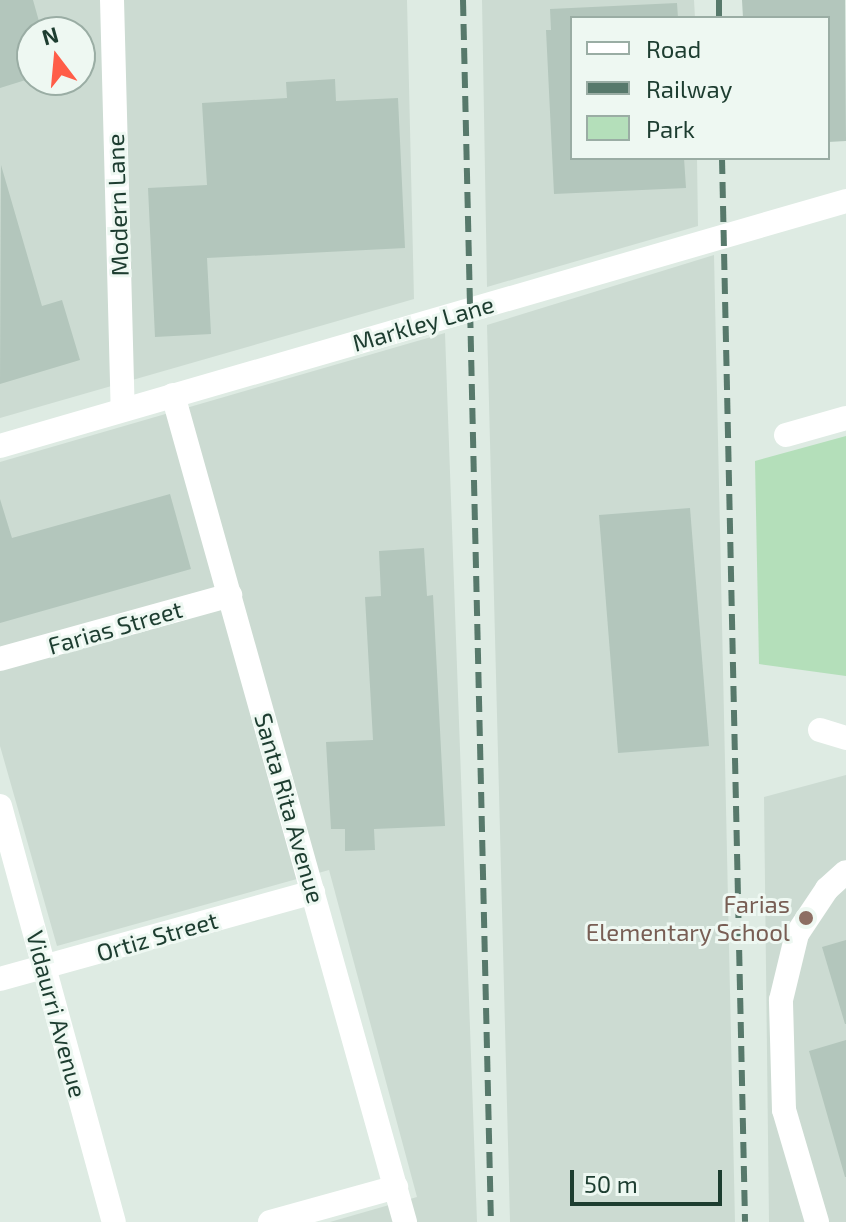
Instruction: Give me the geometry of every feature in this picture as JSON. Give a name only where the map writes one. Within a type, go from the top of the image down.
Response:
[{"type":"street","name":"Modern Lane","points":[[112,0],[123,410]]},
{"type":"street","name":"Markley Lane","points":[[0,446],[846,201]]},
{"type":"street","name":"Santa Rita Avenue","points":[[173,395],[405,1222]]},
{"type":"street","points":[[786,435],[846,418]]},
{"type":"street","name":"Farias Street","points":[[0,659],[230,595]]},
{"type":"street","points":[[820,730],[846,738]]},
{"type":"street","name":"Vidaurri Avenue","points":[[0,806],[114,1222]]},
{"type":"street","points":[[817,1222],[784,1110],[781,1000],[797,934],[827,889],[846,872]]},
{"type":"street","name":"Ortiz Street","points":[[0,979],[313,892]]},
{"type":"street","points":[[270,1222],[396,1187]]},
{"type":"shaded area","points":[[0,0],[407,0],[414,299],[0,418]]},
{"type":"shaded area","points":[[482,0],[694,0],[695,16],[570,16],[570,160],[697,160],[698,226],[487,287]]},
{"type":"shaded area","points":[[714,255],[735,1222],[510,1222],[487,325]]},
{"type":"shaded area","points":[[445,333],[477,1222],[330,1222],[417,1197],[329,870],[57,946],[0,746],[0,462]]},
{"type":"shaded area","name":"Farias Elementary School","points":[[846,775],[846,1222],[769,1222],[764,797]]},
{"type":"green space","points":[[846,436],[846,676],[759,664],[755,461]]},
{"type":"building","points":[[0,0],[33,0],[38,16],[16,16],[16,83],[0,88]]},
{"type":"building","points":[[742,0],[845,0],[846,141],[830,142],[830,16],[743,16]]},
{"type":"building","points":[[677,3],[678,16],[570,16],[570,160],[684,160],[686,188],[554,194],[546,30],[551,30],[550,9]]},
{"type":"building","points":[[335,79],[336,101],[398,98],[405,248],[207,258],[211,334],[155,337],[148,188],[207,185],[202,103],[287,98],[286,82]]},
{"type":"building","points":[[1,165],[42,306],[62,300],[80,360],[0,384]]},
{"type":"building","points":[[170,494],[191,569],[0,623],[0,499],[12,538]]},
{"type":"building","points":[[690,508],[709,746],[618,753],[599,515]]},
{"type":"building","points":[[424,548],[427,596],[433,595],[445,826],[374,829],[375,850],[345,851],[345,829],[331,829],[326,742],[373,740],[365,597],[381,596],[379,551]]},
{"type":"building","points":[[846,940],[846,1024],[845,1024],[822,947]]},
{"type":"building","points":[[846,1040],[846,1177],[845,1177],[809,1051]]},
{"type":"railway","points":[[463,0],[491,1222]]},
{"type":"railway","points":[[719,0],[719,16]]},
{"type":"railway","points":[[722,160],[745,1222]]},
{"type":"place","name":"Farias Elementary School","points":[[806,918]]}]
